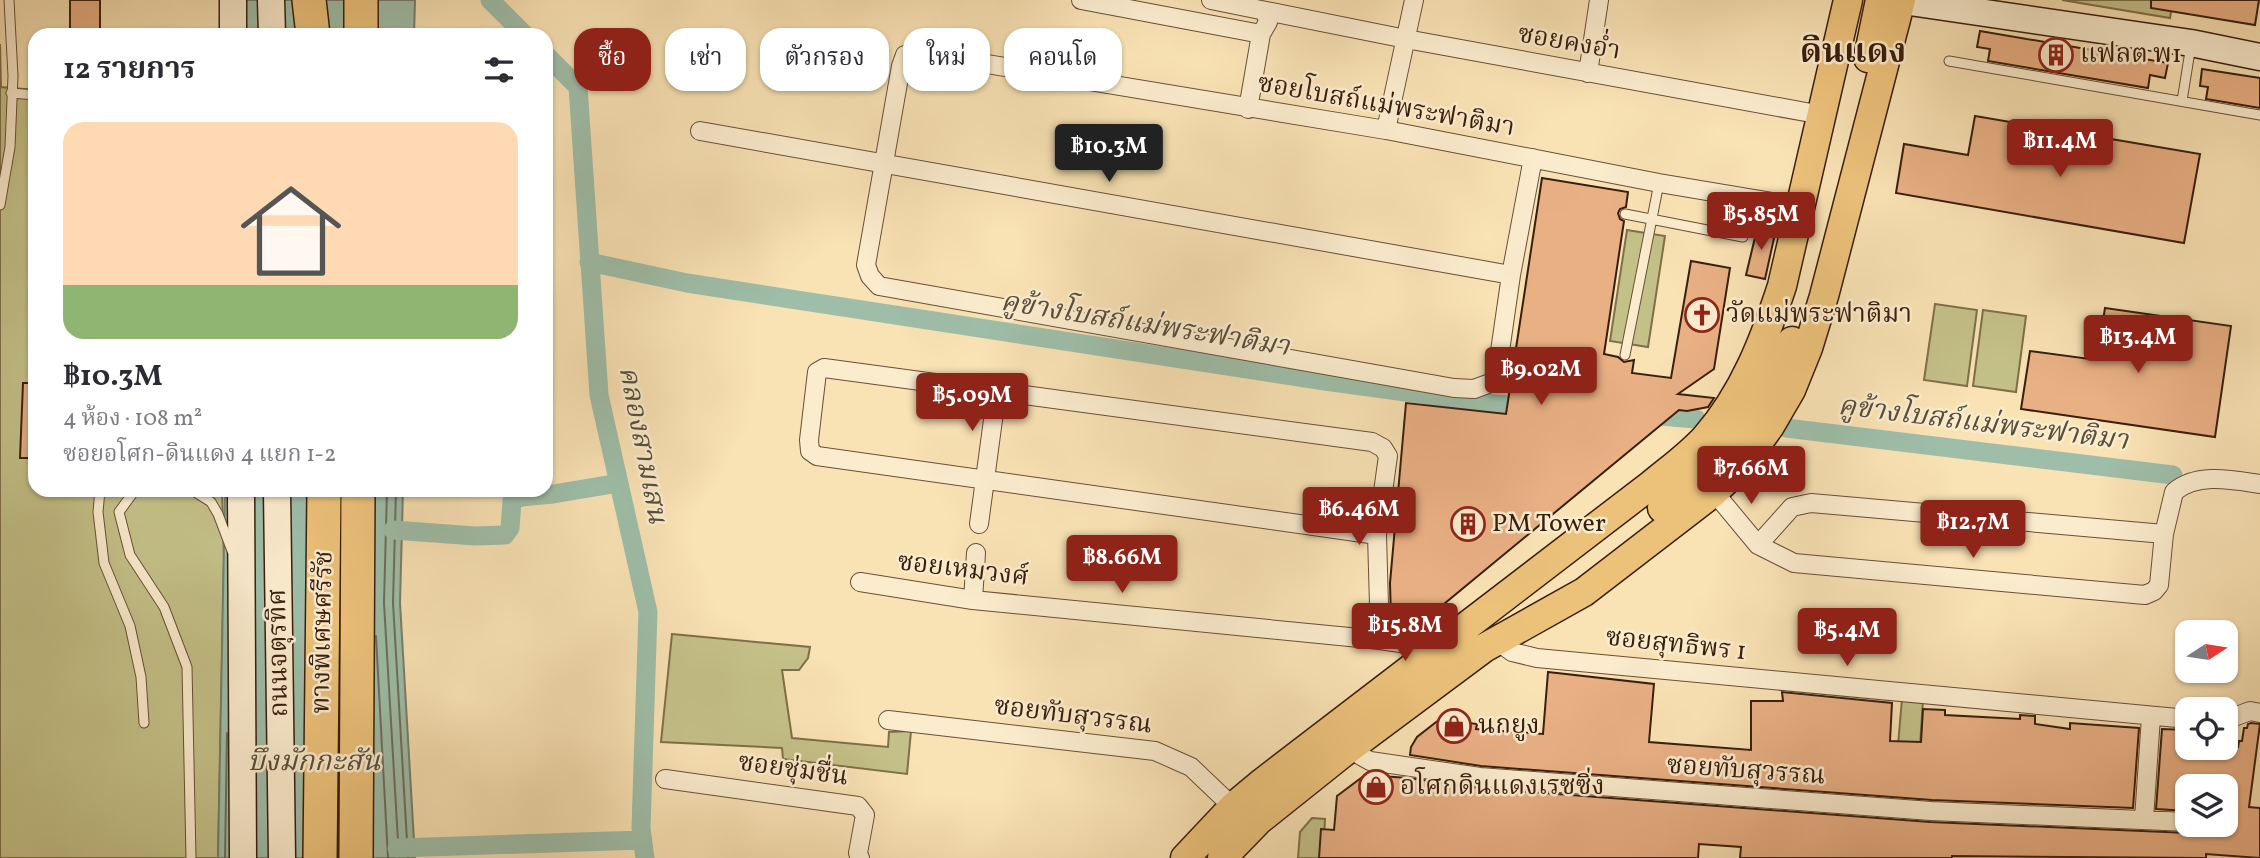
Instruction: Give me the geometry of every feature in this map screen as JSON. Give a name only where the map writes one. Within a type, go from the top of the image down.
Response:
[{"type":"highway","points":[[309,0],[312,28]]},
{"type":"highway","points":[[321,28],[323,0]]},
{"type":"highway","points":[[361,0],[361,28]]},
{"type":"highway","name":"ทางพิเศษศรีรัช","points":[[320,858],[324,497]]},
{"type":"highway","name":"ทางพิเศษศรีรัช","points":[[356,858],[358,497]]},
{"type":"main road","points":[[233,0],[233,28]]},
{"type":"main road","points":[[1185,858],[1233,807],[1652,484],[1705,437],[1740,390],[1756,360],[1782,286],[1848,0]]},
{"type":"main road","points":[[1222,858],[1259,820],[1353,745],[1493,641],[1704,474],[1738,439],[1764,400],[1789,348],[1808,288],[1862,85],[1880,0]]},
{"type":"main road","points":[[1896,0],[2191,43],[2260,57]]},
{"type":"main road","points":[[1493,641],[1584,592],[1714,492],[1743,464],[1770,426],[1791,390],[1808,348],[1828,283],[1901,0]]},
{"type":"main road","points":[[272,1],[272,28]]},
{"type":"main road","name":"ถนนจตุรทิศ","points":[[241,497],[243,858]]},
{"type":"main road","name":"ถนนจตุรทิศ","points":[[277,497],[282,858]]},
{"type":"main road","points":[[1241,858],[1317,773]]},
{"type":"street","points":[[1081,0],[1261,34]]},
{"type":"street","name":"ซอยคงอ่ำ","points":[[1211,0],[1277,8],[1406,39],[1822,115]]},
{"type":"street","points":[[1387,130],[1414,0]]},
{"type":"street","points":[[1588,73],[1599,0]]},
{"type":"street","points":[[1248,109],[1261,34],[1277,8]]},
{"type":"street","name":"ซอยโบสถ์แม่พระฟาติมา","points":[[884,164],[901,66],[905,55],[914,51],[1248,109],[1387,130],[1659,183],[1801,207]]},
{"type":"street","points":[[700,131],[1511,275]]},
{"type":"street","points":[[884,164],[866,265],[879,286],[1427,383],[1475,389],[1493,382],[1497,372],[1511,275],[1532,198],[1534,159]]},
{"type":"street","points":[[1377,535],[817,456],[810,451],[817,373],[824,368],[1372,442],[1383,448],[1388,456],[1377,535],[1380,640]]},
{"type":"street","points":[[979,524],[997,390]]},
{"type":"street","points":[[1714,492],[1758,545],[1794,563],[2145,595],[2154,591],[2159,584],[2164,534],[2174,492],[2186,484],[2210,479],[2260,484]]},
{"type":"street","points":[[1758,545],[1793,507],[1811,503],[2164,534]]},
{"type":"street","points":[[973,600],[976,553]]},
{"type":"street","name":"ซอยเหมวงศ์","points":[[860,582],[973,600],[1380,640],[1436,648]]},
{"type":"street","name":"ซอยสุทธิพร 1","points":[[1493,641],[1512,652],[1537,658],[2175,718]]},
{"type":"street","points":[[2238,716],[2250,711],[2260,713]]},
{"type":"street","points":[[2144,819],[2151,716]]},
{"type":"street","name":"ซอยทับสุวรรณ","points":[[888,720],[1155,751],[1191,767],[1233,807]]},
{"type":"street","name":"ซอยทับสุวรรณ","points":[[1353,745],[1361,756],[1370,761],[1480,777],[1931,811],[2175,821]]},
{"type":"street","name":"ซอยชุ่มชื่น","points":[[665,779],[858,806],[863,809],[864,815],[858,853],[860,858]]},
{"type":"lane","points":[[0,205],[10,147],[13,76],[9,0]]},
{"type":"lane","points":[[2182,102],[2191,43]]},
{"type":"lane","points":[[1949,61],[2260,115]]},
{"type":"lane","points":[[11,93],[28,94]]},
{"type":"lane","points":[[1625,355],[1659,183]]},
{"type":"lane","points":[[1625,214],[1744,237]]},
{"type":"lane","points":[[99,497],[98,512],[104,563],[130,626],[141,677],[144,723]]},
{"type":"lane","points":[[130,497],[119,512],[130,555],[164,607],[187,667],[191,858]]},
{"type":"lane","points":[[203,497],[211,502],[218,514],[243,581]]},
{"type":"shaded area","points":[[2062,0],[2173,0],[2170,18]]},
{"type":"shaded area","points":[[0,44],[1,87],[28,89],[28,497],[222,497],[224,559],[218,858],[0,858]]},
{"type":"shaded area","points":[[1627,230],[1665,236],[1648,347],[1610,341]]},
{"type":"shaded area","points":[[1935,304],[1977,310],[1967,386],[1924,380]]},
{"type":"shaded area","points":[[1983,310],[2026,316],[2016,392],[1973,386]]},
{"type":"shaded area","points":[[672,634],[810,647],[808,658],[799,670],[782,670],[792,738],[888,747],[889,732],[911,731],[907,774],[783,759],[782,748],[661,742]]},
{"type":"shaded area","points":[[1902,699],[1923,700],[1920,746],[1898,745]]},
{"type":"shaded area","points":[[1312,818],[1325,819],[1323,855],[1338,858],[1298,858],[1300,832]]},
{"type":"water","points":[[229,0],[415,0],[414,28],[229,28]]},
{"type":"water","name":"บึงมักกะสัน","points":[[225,497],[403,497],[400,603],[415,858],[218,858]]},
{"type":"building","points":[[70,0],[100,0],[100,28],[70,28]]},
{"type":"building","points":[[2151,0],[2259,0],[2255,25],[2151,8]]},
{"type":"building","name":"แฟลต พ1","points":[[1980,31],[2168,63],[2165,78],[2150,75],[2148,88],[1988,61],[1990,49],[1977,47]]},
{"type":"building","points":[[2202,69],[2260,78],[2260,108],[2206,99],[2208,87],[2200,86]]},
{"type":"building","points":[[1975,116],[2200,154],[2184,243],[1896,193],[1904,144],[1968,155]]},
{"type":"building","points":[[1542,178],[1628,192],[1626,207],[1618,213],[1624,221],[1604,354],[1618,357],[1624,362],[1634,360],[1632,373],[1671,378],[1691,261],[1730,268],[1714,369],[1678,394],[1714,398],[1708,407],[1679,410],[1427,618],[1391,620],[1390,583],[1406,403],[1506,414]]},
{"type":"building","points":[[1758,225],[1776,229],[1765,279],[1746,275]]},
{"type":"building","points":[[2105,308],[2231,326],[2215,437],[2021,409],[2030,351],[2097,360]]},
{"type":"building","points":[[23,383],[28,383],[28,458],[20,458]]},
{"type":"building","points":[[1548,672],[1654,684],[1649,742],[1751,750],[1751,701],[1783,701],[1782,692],[1892,703],[1890,741],[1921,742],[1923,709],[1945,710],[1945,715],[2020,719],[2020,715],[2035,716],[2035,724],[2070,729],[2070,723],[2139,728],[2133,808],[1932,800],[1481,766],[1410,755],[1417,737],[1440,719],[1477,724],[1476,729],[1543,734]]},
{"type":"building","points":[[2248,724],[2260,724],[2249,807],[2260,808],[2260,858],[2206,854],[2206,858],[1740,858],[1741,847],[1699,844],[1698,858],[1319,858],[1321,829],[1334,830],[1337,796],[1365,775],[1479,788],[1930,822],[2175,832],[2175,837],[2238,837],[2238,774],[2175,774],[2175,810],[2156,809],[2162,729],[2175,730],[2175,760],[2238,760],[2239,741],[2242,741],[2244,728],[2247,728]]},
{"type":"waterway","name":"คลองสามเสน","points":[[490,0],[518,28]]},
{"type":"waterway","name":"คลองสามเสน","points":[[553,62],[578,87],[599,395],[648,612],[641,828],[645,858]]},
{"type":"waterway","name":"คูข้างโบสถ์แม่พระฟาติมา","points":[[589,262],[687,283],[1325,381],[1534,407]]},
{"type":"waterway","name":"คูข้างโบสถ์แม่พระฟาติมา","points":[[1648,415],[1696,419]]},
{"type":"waterway","name":"คูข้างโบสถ์แม่พระฟาติมา","points":[[1786,428],[2173,475]]},
{"type":"waterway","points":[[553,494],[619,483]]},
{"type":"waterway","points":[[393,530],[475,536],[505,535],[510,528],[512,501],[521,497]]},
{"type":"waterway","points":[[397,848],[642,840]]},
{"type":"place","name":"แฟลต พ1","points":[[2056,55]]},
{"type":"place","name":"วัดแม่พระฟาติมา","points":[[1702,315]]},
{"type":"place","name":"PM Tower","points":[[1468,524]]},
{"type":"place","name":"นกยูง","points":[[1454,726]]},
{"type":"place","name":"อโศกดินแดงเรซซิ่ง","points":[[1376,787]]},
{"type":"district","name":"ดินแดง","points":[[1853,54]]}]
